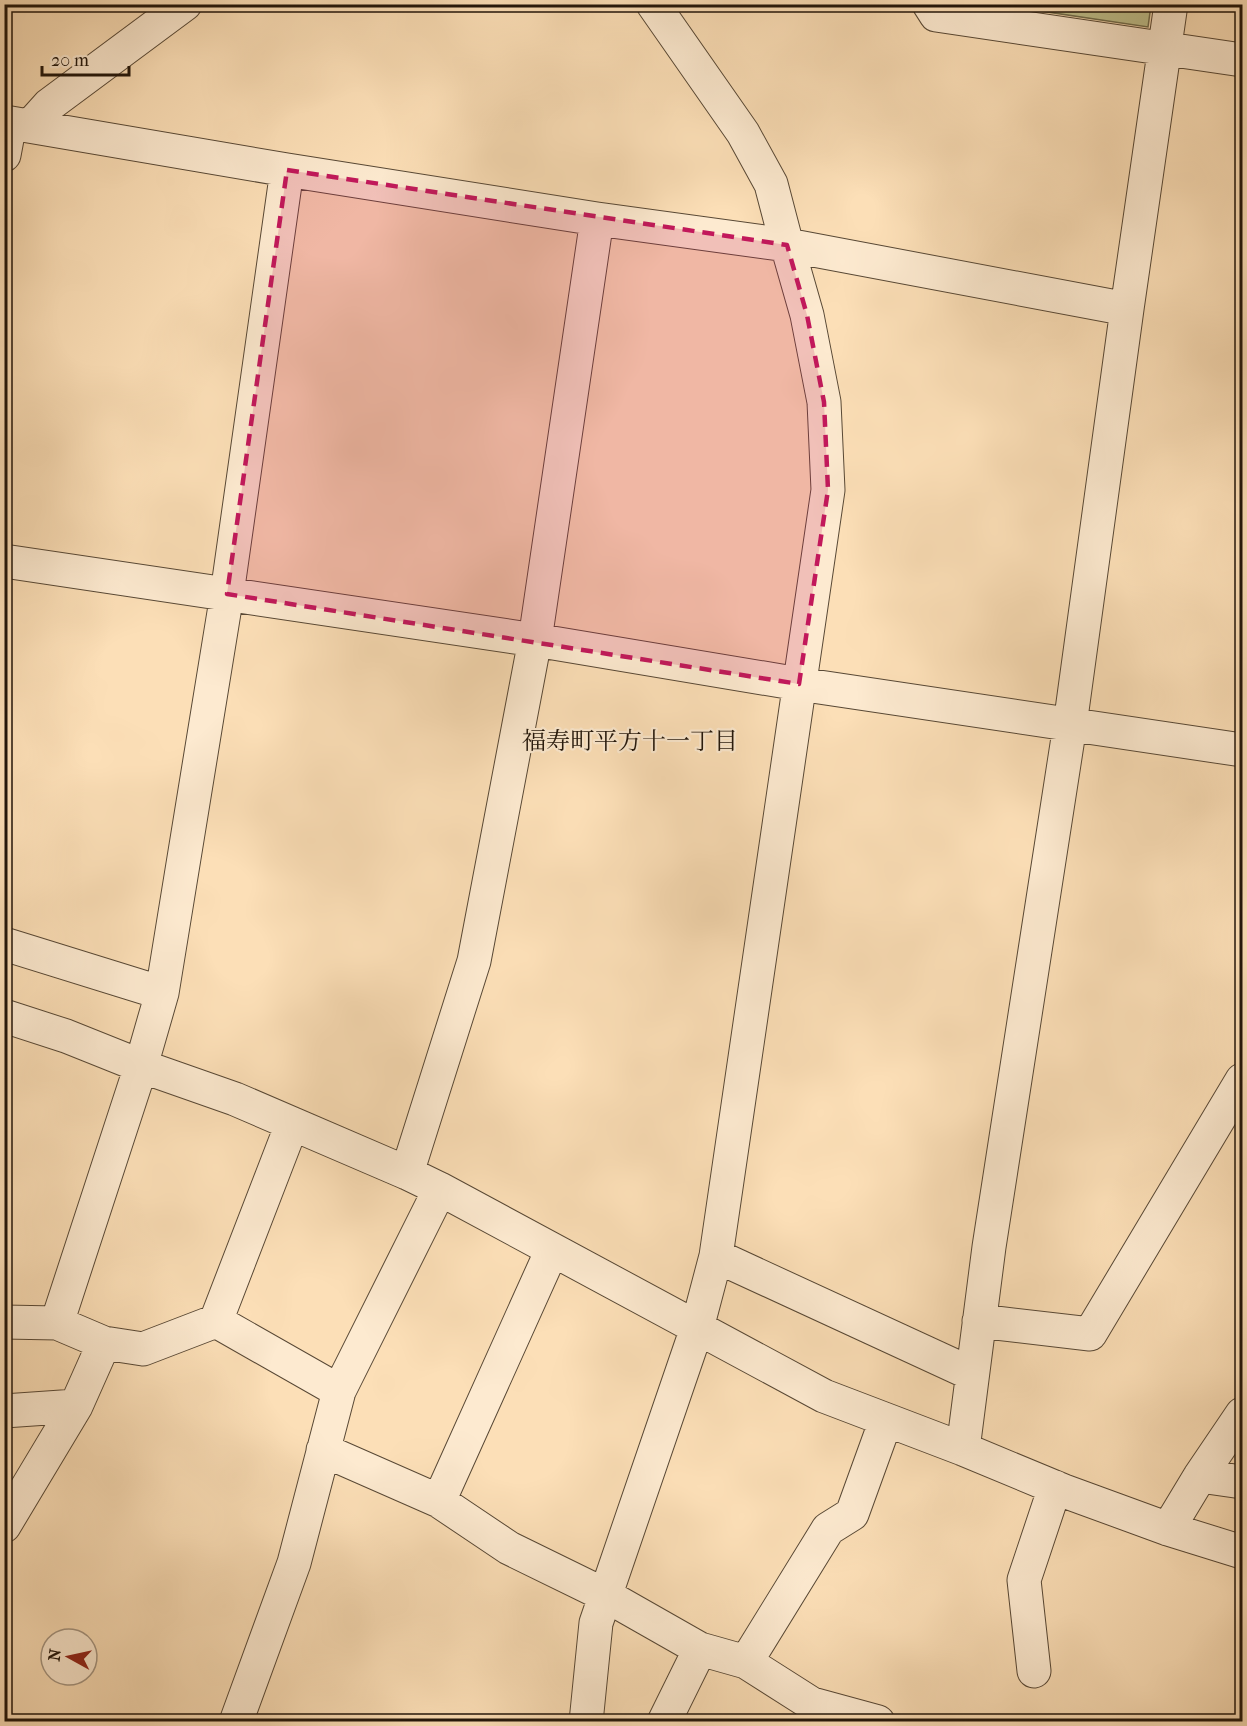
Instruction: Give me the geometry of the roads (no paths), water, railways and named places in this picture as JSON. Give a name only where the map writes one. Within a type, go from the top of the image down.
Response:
[{"type":"street","points":[[4,155],[7,139],[14,123],[49,105],[185,4]]},
{"type":"street","points":[[586,1722],[596,1623],[697,1328],[716,1256],[828,490],[824,402],[807,315],[771,184],[743,133],[653,4]]},
{"type":"street","points":[[929,4],[936,15],[1242,60]]},
{"type":"street","points":[[963,1449],[988,1247],[1070,725],[1171,4]]},
{"type":"street","points":[[14,123],[287,170],[597,219],[787,245],[1127,309]]},
{"type":"street","points":[[57,1323],[141,1066],[162,993],[227,594],[287,170]]},
{"type":"street","points":[[407,1173],[474,961],[535,640],[597,219]]},
{"type":"street","points":[[4,561],[535,640],[800,684],[1242,750]]},
{"type":"street","points":[[4,944],[162,993]]},
{"type":"street","points":[[4,1016],[66,1036],[235,1100],[407,1173],[824,1396],[1055,1487],[1168,1529],[1242,1552]]},
{"type":"street","points":[[979,1321],[1090,1334],[1242,1080]]},
{"type":"street","points":[[4,1322],[57,1323],[104,1343],[143,1349],[216,1321],[292,1124]]},
{"type":"street","points":[[236,1722],[294,1563],[339,1391],[440,1189]]},
{"type":"street","points":[[439,1501],[552,1250]]},
{"type":"street","points":[[716,1256],[972,1374]]},
{"type":"street","points":[[216,1321],[339,1391]]},
{"type":"street","points":[[4,1526],[76,1406],[104,1343]]},
{"type":"street","points":[[4,1411],[76,1406]]},
{"type":"street","points":[[1168,1529],[1242,1414]]},
{"type":"street","points":[[746,1662],[828,1529],[852,1514],[886,1420]]},
{"type":"street","points":[[323,1450],[439,1501],[509,1548],[605,1595],[700,1649],[746,1662],[812,1704],[878,1722]]},
{"type":"street","points":[[1200,1476],[1242,1482]]},
{"type":"street","points":[[1034,1671],[1024,1580],[1055,1487]]},
{"type":"street","points":[[664,1722],[700,1649]]},
{"type":"district","name":"福寿町平方十一丁目","points":[[630,741]]}]
